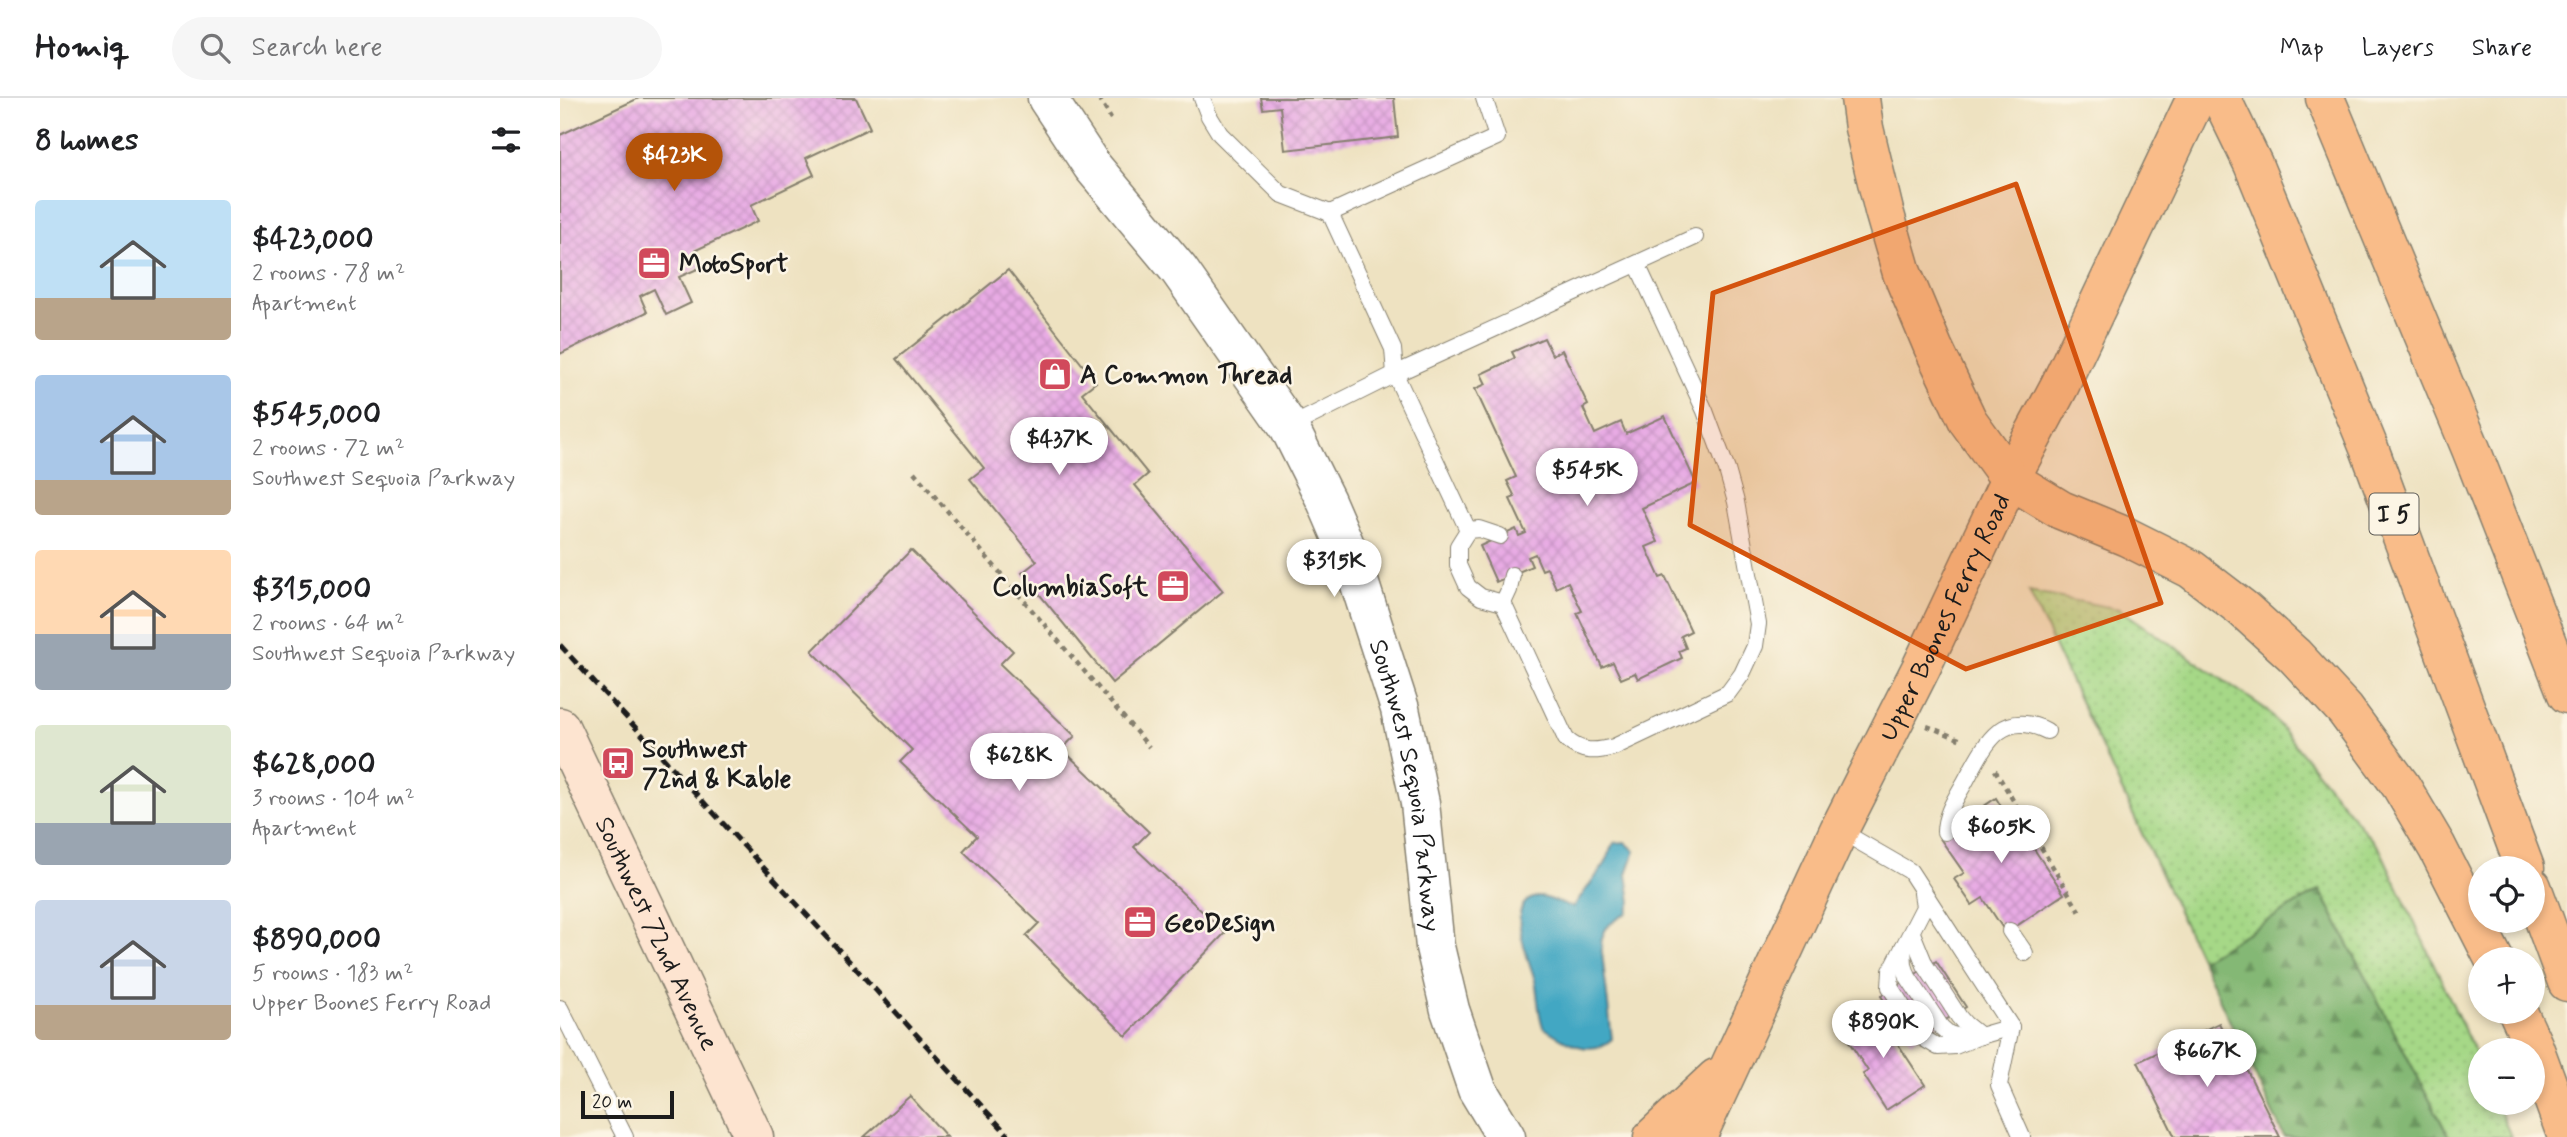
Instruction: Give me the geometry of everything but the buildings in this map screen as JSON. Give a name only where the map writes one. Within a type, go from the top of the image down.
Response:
[{"type":"main road","points":[[1860,98],[1864,128],[1881,200],[1902,273],[1968,421],[2010,479],[2061,510],[2127,537],[2191,569],[2242,608],[2294,655],[2344,710],[2401,786],[2437,847],[2488,947]]},
{"type":"main road","name":"Upper Boones Ferry Road","points":[[1697,1137],[1839,830],[2010,479],[2060,385],[2196,98]]},
{"type":"main road","name":"I 5","points":[[2221,98],[2253,164],[2369,448],[2521,856]]},
{"type":"main road","points":[[2325,98],[2471,449],[2567,694]]},
{"type":"main road","name":"Southwest 72nd Avenue","points":[[560,727],[754,1137]]},
{"type":"main road","points":[[2545,922],[2567,982]]},
{"type":"main road","points":[[2523,1024],[2567,1137]]},
{"type":"main road","points":[[1653,1137],[1728,1067]]},
{"type":"street","name":"Southwest Sequoia Parkway","points":[[1047,98],[1092,166],[1179,270],[1289,427],[1326,501],[1354,566],[1400,709],[1420,803],[1435,947],[1447,1000],[1477,1089],[1506,1137]]},
{"type":"lane","points":[[1202,98],[1220,134],[1281,194],[1330,213],[1393,349],[1395,374],[1468,530]]},
{"type":"lane","points":[[1330,213],[1497,137],[1484,98]]},
{"type":"lane","points":[[1289,427],[1395,374],[1695,237]]},
{"type":"lane","points":[[1468,530],[1458,546],[1458,565],[1468,587],[1481,597],[1503,603],[1566,738],[1577,749],[1597,751],[1614,747],[1728,693],[1742,674],[1755,646],[1758,624],[1736,502],[1705,411],[1637,264]]},
{"type":"lane","points":[[1468,530],[1479,529],[1500,537]]},
{"type":"lane","points":[[1503,603],[1510,590],[1512,575]]},
{"type":"lane","points":[[1945,832],[1948,814],[1981,752],[1997,732],[2008,725],[2032,724],[2047,731]]},
{"type":"lane","points":[[1839,830],[1910,871],[2011,1027],[1999,1086],[2022,1137]]},
{"type":"lane","points":[[1922,890],[1924,907],[1891,971],[1890,987],[1923,1038],[1938,1046],[1955,1046],[2011,1027]]},
{"type":"lane","points":[[2010,931],[2025,953]]},
{"type":"lane","points":[[1908,939],[1958,1017],[1980,1036]]},
{"type":"lane","points":[[560,1007],[625,1137]]},
{"type":"path","points":[[1099,98],[1111,119]]},
{"type":"path","points":[[914,472],[1149,747]]},
{"type":"path","points":[[1897,714],[1969,743],[1987,756],[2081,915]]},
{"type":"highlighted area","points":[[2016,184],[2161,603],[1966,669],[1690,525],[1713,293]]},
{"type":"green space","points":[[2029,592],[2119,609],[2267,710],[2381,851],[2468,1038],[2468,1115],[2502,1115],[2511,1137],[2449,1137],[2320,890],[2201,960]]},
{"type":"green space","points":[[2320,890],[2449,1137],[2284,1137],[2201,960]]},
{"type":"water","points":[[1625,842],[1635,851],[1627,874],[1631,902],[1627,913],[1607,928],[1601,944],[1612,1039],[1604,1045],[1586,1048],[1568,1042],[1543,1027],[1536,985],[1522,936],[1521,911],[1526,902],[1537,897],[1573,907],[1605,864],[1614,843]]},
{"type":"railway","points":[[560,645],[1010,1137]]},
{"type":"place","name":"MotoSport","points":[[654,263]]},
{"type":"place","name":"A Common Thread","points":[[1055,374]]},
{"type":"place","name":"ColumbiaSoft","points":[[1173,586]]},
{"type":"place","name":"Southwest 72nd & Kable","points":[[618,763]]},
{"type":"place","name":"GeoDesign","points":[[1140,922]]}]
